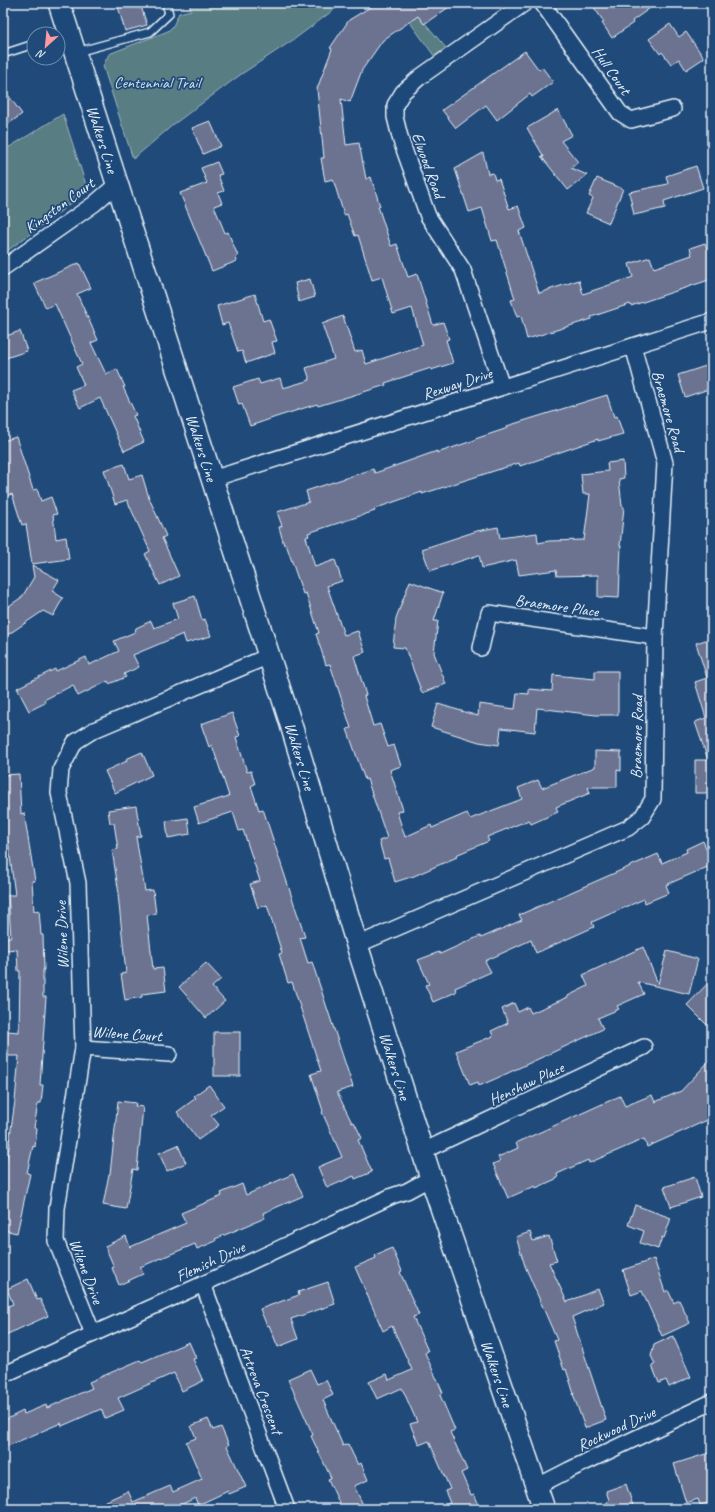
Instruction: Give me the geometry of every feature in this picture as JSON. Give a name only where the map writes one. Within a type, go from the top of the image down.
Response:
[{"type":"main road","name":"Walkers Line","points":[[59,3],[69,40],[117,184],[289,718],[357,945],[431,1178],[544,1509]]},
{"type":"street","name":"Elwood Road","points":[[502,387],[464,270],[428,216],[400,141],[395,117],[395,105],[403,92],[420,77],[526,3]]},
{"type":"street","name":"Hull Court","points":[[542,3],[620,113],[631,120],[673,109]]},
{"type":"street","name":"Kingston Court","points":[[3,268],[90,206],[117,184]]},
{"type":"street","name":"Rexway Drive","points":[[212,479],[712,321]]},
{"type":"street","name":"Braemore Road","points":[[357,945],[628,828],[642,817],[653,799],[655,637],[665,463],[633,346]]},
{"type":"street","name":"Braemore Place","points":[[481,648],[488,613],[655,637]]},
{"type":"street","name":"Wilene Drive","points":[[93,1334],[56,1242],[57,1208],[83,1048],[78,883],[59,793],[61,769],[75,742],[94,730],[268,656]]},
{"type":"street","name":"Henshaw Place","points":[[423,1152],[644,1047]]},
{"type":"street","name":"Wilene Court","points":[[83,1048],[169,1054]]},
{"type":"street","name":"Flemish Drive","points":[[3,1376],[392,1196],[407,1191],[431,1178]]},
{"type":"street","name":"Artreva Crescent","points":[[203,1284],[284,1508]]},
{"type":"street","name":"Rockwood Drive","points":[[536,1487],[712,1402]]},
{"type":"lane","points":[[69,40],[150,32],[169,14],[166,3]]},
{"type":"lane","points":[[3,54],[26,47]]},
{"type":"green space","name":"Centennial Trail","points":[[189,3],[343,3],[296,38],[240,75],[174,124],[133,159],[103,66],[109,54],[168,31],[173,26],[179,13],[191,10]]},
{"type":"green space","points":[[396,3],[408,3],[446,48],[435,57]]},
{"type":"green space","points":[[63,114],[88,191],[3,254],[3,151]]},
{"type":"building","points":[[117,3],[140,3],[147,25],[125,31]]},
{"type":"building","points":[[377,3],[455,3],[424,24],[418,16],[383,40],[362,70],[350,102],[341,99],[346,145],[359,143],[366,179],[371,177],[380,206],[378,206],[391,246],[397,244],[408,277],[417,274],[433,325],[443,322],[449,339],[446,340],[453,363],[431,370],[431,368],[385,383],[386,385],[318,406],[317,404],[250,426],[242,404],[239,405],[233,387],[258,379],[260,384],[280,378],[283,388],[310,380],[306,368],[334,359],[322,324],[343,316],[355,352],[362,350],[366,364],[423,345],[412,308],[393,314],[382,277],[372,280],[358,235],[355,236],[347,214],[344,215],[333,179],[325,181],[321,158],[324,158],[317,89],[332,49],[330,48],[349,20]]},
{"type":"building","points":[[591,3],[657,3],[612,38],[602,23],[604,22]]},
{"type":"building","points":[[670,24],[679,37],[686,32],[704,58],[686,70],[679,59],[671,64],[662,52],[660,54],[649,39]]},
{"type":"building","points":[[525,51],[539,70],[542,67],[553,82],[532,97],[530,94],[497,120],[486,105],[456,128],[442,110]]},
{"type":"building","points":[[3,88],[22,114],[3,128]]},
{"type":"building","points":[[558,110],[572,135],[561,141],[578,162],[571,168],[587,175],[568,190],[541,156],[544,157],[527,128]]},
{"type":"building","points":[[210,121],[221,146],[203,154],[192,128]]},
{"type":"building","points":[[483,153],[488,174],[493,173],[495,180],[499,179],[509,209],[518,206],[526,228],[519,231],[539,293],[579,280],[583,294],[633,277],[629,264],[650,257],[654,268],[692,255],[690,248],[705,243],[707,249],[712,247],[712,279],[631,306],[630,304],[591,317],[592,319],[527,339],[521,316],[517,317],[511,300],[515,299],[497,240],[492,241],[482,208],[469,212],[455,169]]},
{"type":"building","points":[[217,162],[222,174],[218,175],[224,191],[218,193],[222,203],[214,206],[225,233],[228,232],[238,256],[236,257],[237,261],[212,271],[180,193],[207,183],[201,168]]},
{"type":"building","points":[[696,166],[703,188],[664,201],[665,208],[634,215],[629,192],[668,184],[666,176]]},
{"type":"building","points":[[597,178],[623,189],[609,223],[586,213],[593,198],[589,196]]},
{"type":"building","points":[[79,263],[91,288],[77,294],[98,340],[91,343],[106,374],[117,369],[125,387],[123,387],[136,415],[133,416],[144,442],[124,451],[100,398],[80,408],[71,390],[84,385],[76,367],[82,364],[55,304],[46,308],[34,283]]},
{"type":"building","points":[[310,279],[315,297],[299,302],[295,283]]},
{"type":"building","points":[[255,294],[263,321],[269,319],[277,341],[272,342],[275,353],[246,363],[242,351],[238,352],[228,323],[222,325],[217,306]]},
{"type":"building","points":[[20,331],[27,351],[3,359],[3,337]]},
{"type":"building","points":[[712,364],[712,388],[685,397],[678,375]]},
{"type":"building","points":[[607,395],[614,417],[617,416],[623,434],[598,441],[598,439],[520,466],[519,463],[422,494],[422,492],[374,509],[375,511],[308,533],[309,536],[306,537],[315,567],[335,560],[342,581],[327,586],[344,635],[358,631],[365,652],[354,656],[366,695],[364,696],[373,726],[380,724],[388,747],[394,745],[401,766],[390,770],[403,810],[397,812],[405,837],[431,825],[432,828],[467,813],[470,819],[522,799],[518,788],[538,780],[542,788],[595,767],[595,751],[621,752],[621,771],[617,770],[617,787],[588,787],[590,793],[556,807],[558,812],[531,824],[529,820],[487,837],[489,841],[456,855],[457,857],[414,876],[395,882],[388,858],[384,859],[379,841],[387,838],[367,779],[365,780],[347,729],[351,728],[330,664],[326,665],[316,634],[319,633],[306,593],[303,594],[286,544],[284,545],[279,527],[282,526],[277,512],[309,502],[306,491],[373,469],[375,473],[437,451],[437,453],[475,440],[508,428],[507,426]]},
{"type":"building","points":[[16,437],[33,490],[37,489],[41,501],[51,497],[57,514],[53,515],[56,539],[66,537],[69,559],[32,564],[26,524],[22,525],[12,494],[3,497],[3,441]]},
{"type":"building","points":[[623,461],[624,478],[619,479],[622,506],[624,507],[620,546],[619,598],[598,597],[598,575],[557,576],[556,570],[519,575],[516,560],[482,568],[479,555],[430,571],[422,549],[477,531],[498,527],[500,538],[537,533],[538,543],[549,541],[584,540],[590,494],[583,494],[581,474],[608,471],[607,463]]},
{"type":"building","points":[[124,464],[129,479],[142,475],[149,498],[166,536],[162,538],[179,576],[160,585],[145,554],[150,551],[127,500],[115,504],[104,470]]},
{"type":"building","points":[[32,565],[59,580],[52,591],[63,598],[53,616],[43,611],[3,638],[3,610],[22,597],[34,577]]},
{"type":"building","points":[[410,581],[443,593],[434,621],[438,621],[434,653],[446,684],[422,693],[405,648],[393,647],[396,618]]},
{"type":"building","points":[[195,596],[202,620],[205,619],[211,636],[186,643],[183,634],[133,655],[139,667],[124,674],[126,677],[109,684],[108,681],[78,696],[73,685],[44,700],[45,703],[29,711],[17,688],[55,669],[56,671],[86,657],[89,665],[119,651],[114,641],[135,632],[136,628],[151,621],[154,628],[178,619],[173,603]]},
{"type":"building","points":[[712,638],[712,793],[695,793],[695,760],[708,760],[695,722],[706,718],[695,682],[707,678],[696,643]]},
{"type":"building","points":[[595,671],[618,671],[618,715],[596,715],[537,708],[535,732],[501,728],[499,745],[479,742],[431,727],[438,704],[478,716],[479,704],[515,709],[517,693],[529,694],[529,689],[552,691],[553,675],[595,679]]},
{"type":"building","points":[[232,713],[240,736],[236,737],[247,772],[251,771],[255,784],[251,786],[259,810],[263,809],[305,937],[300,938],[308,963],[312,962],[353,1087],[337,1092],[352,1123],[354,1122],[362,1138],[358,1140],[372,1172],[355,1179],[354,1176],[327,1188],[318,1167],[342,1157],[322,1112],[323,1111],[311,1074],[321,1071],[292,982],[288,983],[279,954],[282,953],[267,905],[258,908],[250,884],[260,881],[243,830],[239,831],[233,812],[199,823],[194,807],[229,796],[212,745],[209,747],[201,724]]},
{"type":"building","points":[[142,752],[152,775],[115,793],[105,771]]},
{"type":"building","points":[[19,774],[21,814],[24,813],[35,881],[32,881],[34,911],[39,910],[41,935],[43,935],[43,997],[46,997],[40,1085],[43,1085],[41,1103],[38,1103],[34,1128],[37,1129],[35,1147],[33,1146],[27,1173],[30,1174],[17,1233],[3,1230],[3,1174],[10,1143],[19,1056],[6,1056],[8,1031],[19,1032],[20,971],[18,971],[17,949],[6,950],[6,937],[11,937],[8,895],[15,895],[8,841],[3,842],[3,775]]},
{"type":"building","points":[[136,806],[141,836],[136,837],[145,891],[153,890],[156,914],[147,915],[153,969],[163,968],[166,991],[142,994],[142,997],[125,1000],[121,974],[126,973],[119,894],[112,850],[118,849],[114,823],[110,823],[108,810]]},
{"type":"building","points":[[188,818],[190,834],[168,838],[166,821]]},
{"type":"building","points":[[703,841],[712,865],[666,885],[669,893],[645,903],[644,899],[592,922],[594,927],[536,953],[531,940],[485,961],[491,972],[455,988],[456,992],[433,1002],[425,985],[429,984],[418,960],[439,952],[440,954],[480,936],[481,938],[522,920],[519,915],[658,854],[662,863],[687,852],[686,849]]},
{"type":"building","points":[[643,947],[658,984],[667,951],[698,959],[689,994],[638,982],[644,994],[617,1006],[619,1009],[598,1018],[603,1029],[479,1086],[478,1082],[470,1085],[456,1051],[493,1036],[491,1031],[508,1023],[502,1009],[514,1003],[518,1012],[528,1007],[531,1013],[568,997],[588,986],[583,975]]},
{"type":"building","points":[[206,963],[221,979],[212,987],[225,1001],[206,1018],[179,987]]},
{"type":"building","points":[[712,979],[712,1030],[687,1005]]},
{"type":"building","points":[[214,1032],[240,1032],[240,1076],[214,1076]]},
{"type":"building","points":[[712,1058],[712,1118],[647,1147],[644,1139],[589,1163],[588,1160],[557,1174],[558,1178],[508,1198],[493,1164],[500,1161],[498,1157],[518,1148],[516,1143],[620,1096],[625,1106],[652,1095],[655,1102],[681,1091]]},
{"type":"building","points":[[209,1085],[224,1106],[211,1115],[219,1125],[198,1140],[177,1112],[196,1098],[194,1096]]},
{"type":"building","points":[[118,1101],[136,1103],[135,1106],[143,1107],[137,1170],[133,1169],[126,1209],[103,1205],[110,1174]]},
{"type":"building","points":[[178,1145],[186,1163],[167,1171],[159,1153]]},
{"type":"building","points":[[293,1174],[303,1196],[263,1213],[265,1218],[215,1239],[216,1241],[197,1249],[195,1244],[140,1267],[143,1274],[119,1285],[112,1268],[114,1267],[105,1246],[126,1236],[130,1247],[186,1223],[181,1213],[222,1196],[221,1193],[242,1184],[246,1195]]},
{"type":"building","points":[[695,1177],[701,1197],[671,1207],[664,1187]]},
{"type":"building","points":[[635,1205],[671,1218],[664,1238],[662,1237],[658,1249],[640,1243],[644,1231],[628,1225]]},
{"type":"building","points":[[530,1232],[533,1241],[549,1236],[557,1261],[549,1263],[567,1302],[598,1289],[604,1303],[572,1317],[606,1420],[585,1428],[566,1369],[564,1370],[554,1341],[557,1340],[525,1266],[516,1237]]},
{"type":"building","points":[[392,1248],[402,1271],[400,1272],[419,1315],[413,1317],[428,1351],[425,1353],[443,1393],[440,1395],[455,1430],[450,1432],[467,1470],[461,1473],[471,1495],[474,1494],[481,1509],[438,1509],[450,1503],[445,1491],[450,1489],[429,1441],[419,1445],[410,1424],[417,1422],[402,1388],[377,1399],[369,1382],[387,1374],[389,1380],[412,1370],[392,1326],[383,1331],[355,1267],[376,1258],[375,1255]]},
{"type":"building","points":[[654,1259],[665,1292],[668,1290],[674,1303],[679,1300],[690,1323],[662,1336],[642,1291],[631,1295],[623,1270]]},
{"type":"building","points":[[28,1279],[37,1300],[40,1299],[48,1316],[3,1336],[3,1308],[13,1304],[7,1289]]},
{"type":"building","points":[[328,1282],[335,1304],[291,1319],[298,1339],[278,1347],[269,1325],[267,1326],[260,1309],[299,1295],[298,1292]]},
{"type":"building","points":[[673,1336],[691,1377],[669,1387],[666,1380],[659,1383],[652,1366],[655,1364],[651,1356],[654,1345]]},
{"type":"building","points":[[189,1342],[196,1358],[193,1359],[203,1381],[182,1391],[174,1373],[118,1398],[124,1410],[105,1418],[101,1409],[62,1426],[61,1423],[3,1448],[3,1422],[7,1419],[23,1411],[24,1414],[46,1405],[47,1408],[92,1388],[89,1382],[140,1360],[142,1362]]},
{"type":"building","points":[[310,1369],[317,1384],[326,1380],[333,1395],[323,1400],[343,1446],[348,1444],[358,1465],[361,1463],[368,1480],[354,1486],[365,1509],[342,1509],[328,1479],[331,1478],[311,1436],[313,1435],[288,1379]]},
{"type":"building","points":[[208,1419],[213,1430],[221,1427],[229,1445],[227,1446],[246,1487],[229,1494],[228,1491],[198,1505],[195,1498],[172,1509],[89,1509],[128,1491],[133,1502],[170,1486],[173,1492],[202,1479],[186,1442],[196,1438],[191,1426]]},
{"type":"building","points":[[712,1452],[712,1502],[700,1505],[698,1499],[686,1503],[674,1464]]},
{"type":"building","points":[[626,1484],[634,1509],[602,1509],[609,1500],[606,1491]]}]
